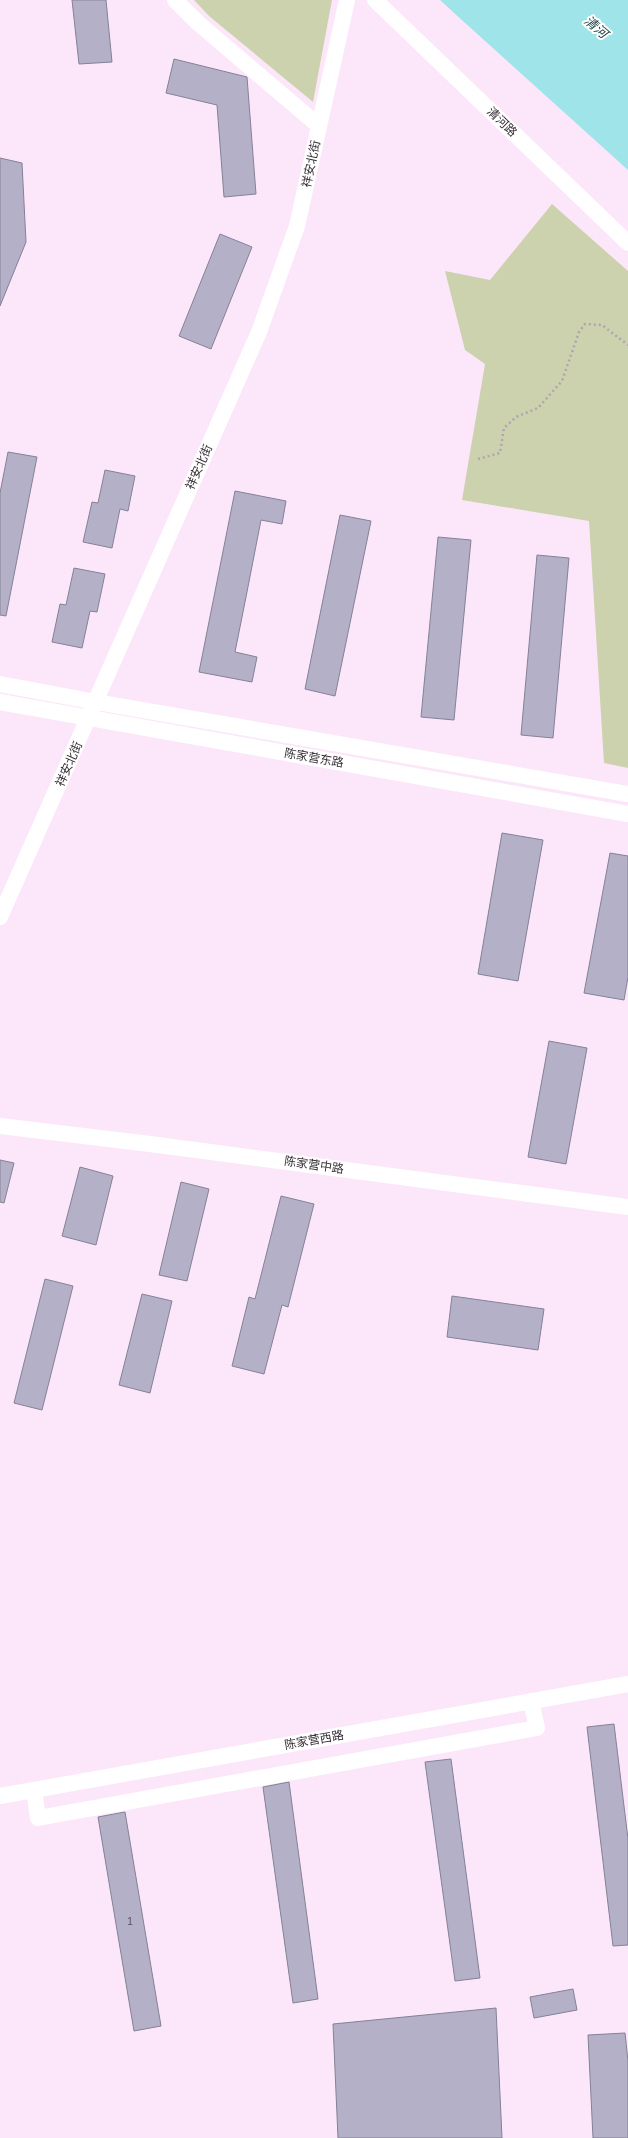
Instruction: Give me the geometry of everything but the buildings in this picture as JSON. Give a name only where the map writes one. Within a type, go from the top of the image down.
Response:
[{"type":"street","points":[[175,0],[198,23],[319,126]]},
{"type":"street","name":"祥安北街","points":[[0,917],[89,719],[259,332],[297,226],[346,0]]},
{"type":"street","name":"清河路","points":[[375,0],[628,243]]},
{"type":"street","name":"陈家营东路","points":[[0,684],[628,794]]},
{"type":"street","name":"陈家营东路","points":[[0,702],[628,814]]},
{"type":"street","name":"陈家营中路","points":[[0,1126],[150,1144],[628,1207]]},
{"type":"street","name":"陈家营西路","points":[[0,1796],[628,1684]]},
{"type":"street","points":[[34,1790],[38,1818],[537,1728],[531,1701]]},
{"type":"path","points":[[478,459],[500,453],[504,428],[516,417],[538,408],[562,381],[578,332],[585,324],[602,325],[628,345]]},
{"type":"shaded area","points":[[194,0],[332,0],[313,102],[209,16]]},
{"type":"shaded area","points":[[552,204],[628,271],[628,768],[604,763],[589,521],[462,500],[485,364],[465,350],[445,271],[490,280]]},
{"type":"water","name":"清河","points":[[440,0],[628,0],[628,170],[464,22]]}]
